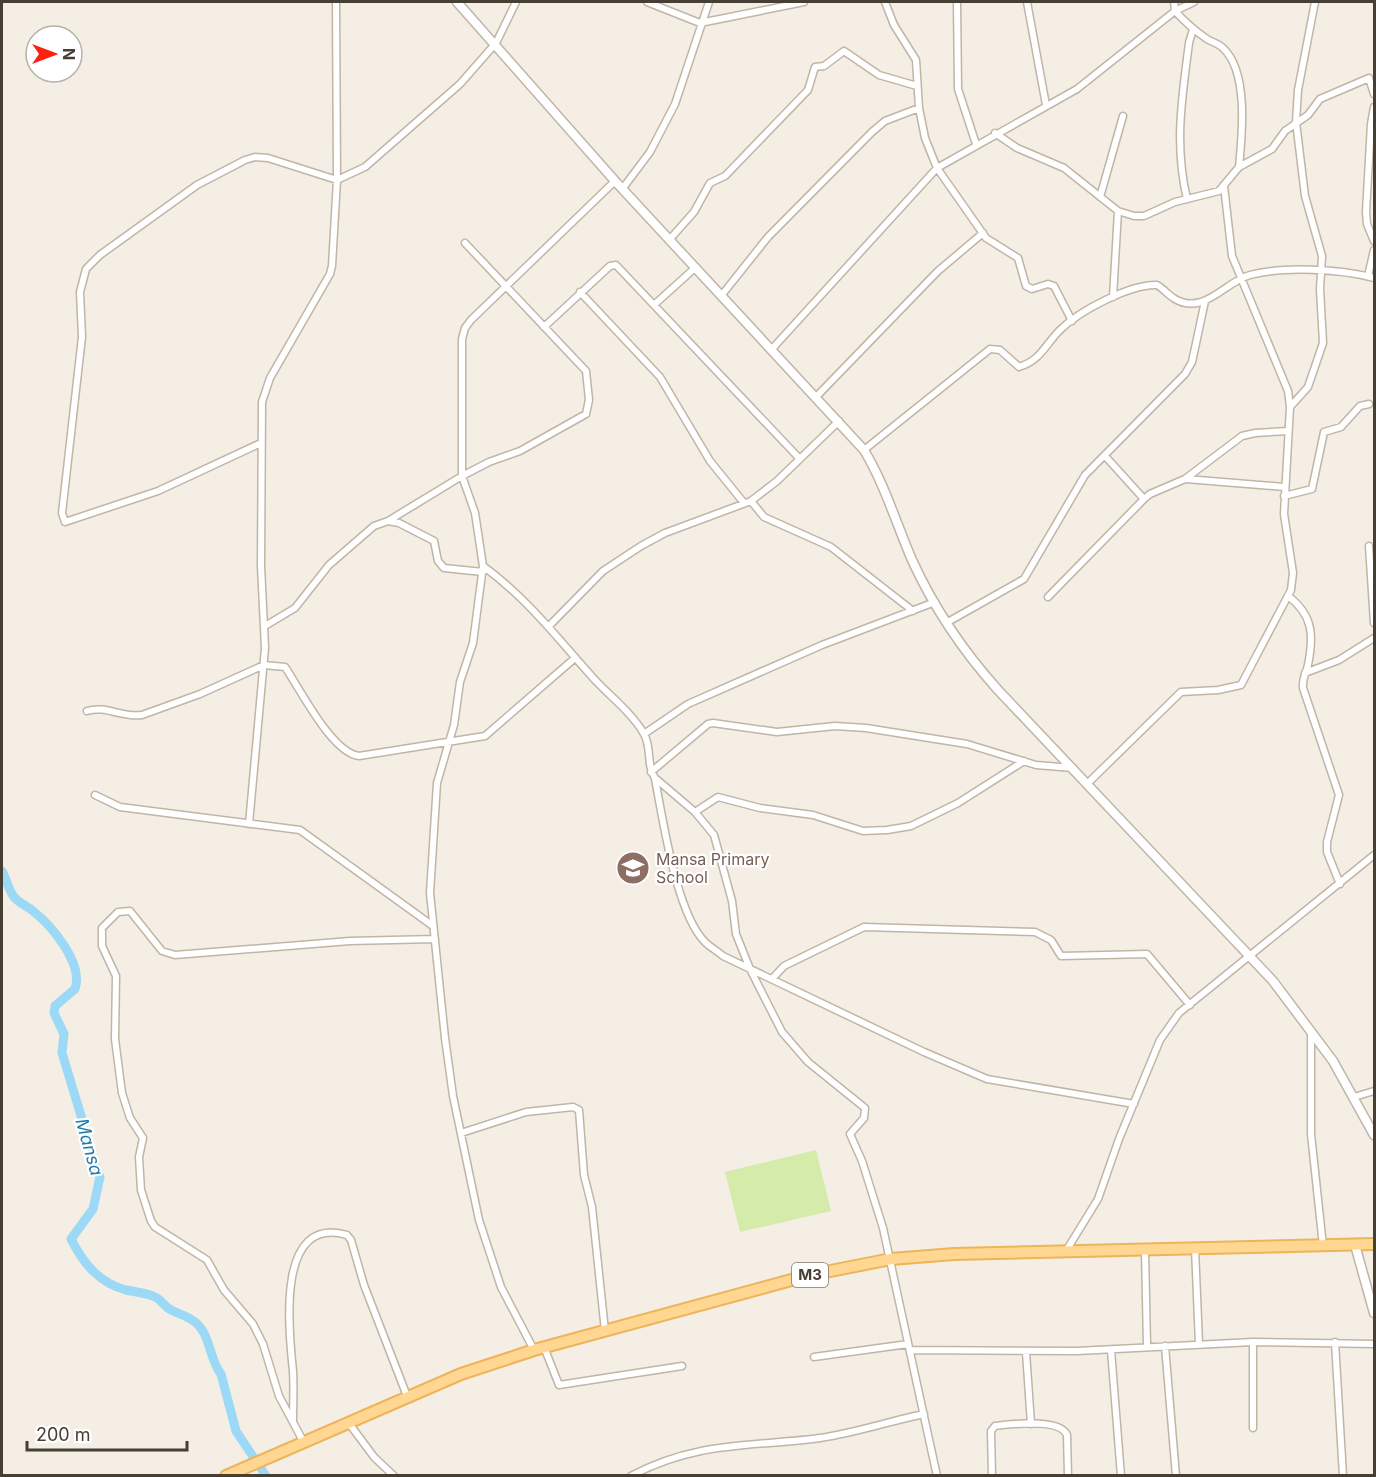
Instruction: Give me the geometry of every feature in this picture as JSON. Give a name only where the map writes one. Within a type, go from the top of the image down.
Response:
[{"type":"main road","name":"M3","points":[[226,1476],[347,1421],[481,1366],[539,1348],[799,1278],[891,1259],[954,1254],[1374,1244]]},
{"type":"street","points":[[249,824],[264,665],[265,626],[261,566],[262,402],[270,378],[330,274],[337,180],[336,2]]},
{"type":"street","points":[[458,2],[615,181],[864,450],[880,479],[913,560],[946,623],[977,666],[1251,957],[1311,1029],[1340,1071],[1374,1134]]},
{"type":"street","points":[[261,442],[158,491],[65,522],[62,513],[82,337],[82,277],[86,269],[100,255],[196,185],[245,160],[255,157],[268,158],[337,180],[360,170],[460,84],[496,43],[516,2]]},
{"type":"street","points":[[647,2],[700,23],[804,2]]},
{"type":"street","points":[[623,188],[650,152],[675,104],[700,23],[710,2]]},
{"type":"street","points":[[885,2],[894,25],[916,60],[919,108],[924,138],[937,168],[982,233],[992,244],[1011,251],[1018,258],[1029,288],[1048,284],[1054,286],[1072,321]]},
{"type":"street","points":[[957,2],[958,89],[976,144]]},
{"type":"street","points":[[1027,2],[1047,105]]},
{"type":"street","points":[[1174,2],[1175,11],[1193,29],[1223,48],[1237,75],[1241,101],[1239,167]]},
{"type":"street","points":[[771,350],[937,168],[1077,89],[1175,11],[1194,2]]},
{"type":"street","points":[[1290,407],[1308,387],[1321,349],[1320,246],[1305,196],[1296,122],[1298,90],[1315,2]]},
{"type":"street","points":[[1187,199],[1179,161],[1178,140],[1189,43],[1193,29]]},
{"type":"street","points":[[670,239],[694,212],[710,183],[725,176],[808,90],[815,67],[824,66],[844,51],[879,75],[917,86]]},
{"type":"street","points":[[995,134],[1017,148],[1064,168],[1118,211],[1134,216],[1144,216],[1187,199],[1211,194],[1224,186],[1239,167],[1267,153],[1296,122],[1308,115],[1320,99],[1372,77],[1374,94]]},
{"type":"street","points":[[721,296],[768,237],[872,132],[895,117],[919,108]]},
{"type":"street","points":[[1374,112],[1366,212],[1367,224],[1374,241]]},
{"type":"street","points":[[1100,197],[1123,116]]},
{"type":"street","points":[[615,181],[471,320],[462,339],[462,476],[475,513],[483,569],[473,643],[460,682],[450,741],[437,783],[430,876],[445,1038],[461,1133],[488,1252],[501,1287],[560,1385],[682,1366]]},
{"type":"street","points":[[1088,783],[1181,692],[1218,690],[1241,685],[1288,596],[1293,573],[1284,514],[1284,487],[1290,407],[1284,379],[1232,256],[1224,186]]},
{"type":"street","points":[[1113,297],[1118,211]]},
{"type":"street","points":[[816,397],[938,271],[982,233]]},
{"type":"street","points":[[265,626],[295,608],[336,559],[374,526],[388,521],[462,476],[489,462],[520,451],[586,414],[590,400],[586,371],[465,243]]},
{"type":"street","points":[[864,450],[990,349],[1000,350],[1016,366],[1024,365],[1040,357],[1058,333],[1072,321],[1113,297],[1157,285],[1178,301],[1206,301],[1240,279],[1266,272],[1321,272],[1371,277],[1374,250]]},
{"type":"street","points":[[544,327],[610,266],[616,265],[799,458]]},
{"type":"street","points":[[655,304],[696,267]]},
{"type":"street","points":[[580,292],[660,377],[710,461],[748,502],[764,517],[831,548],[913,611]]},
{"type":"street","points":[[946,623],[1024,579],[1073,491],[1152,405],[1185,374],[1192,362],[1206,301]]},
{"type":"street","points":[[1284,496],[1312,489],[1324,432],[1341,427],[1360,406],[1369,404]]},
{"type":"street","points":[[550,625],[603,571],[641,546],[665,533],[748,502],[839,421]]},
{"type":"street","points":[[1048,597],[1150,494],[1185,479],[1242,436],[1287,431]]},
{"type":"street","points":[[1105,456],[1144,500]]},
{"type":"street","points":[[1185,479],[1284,487]]},
{"type":"street","points":[[388,521],[399,523],[434,541],[438,561],[444,568],[483,569],[507,583],[550,625],[575,658],[644,734],[679,887],[692,921],[704,941],[723,956],[924,1053],[987,1079],[1134,1104]]},
{"type":"street","points":[[1369,546],[1374,622]]},
{"type":"street","points":[[1288,596],[1304,609],[1309,621],[1308,666],[1303,688],[1339,795],[1327,842],[1328,852],[1340,884]]},
{"type":"street","points":[[644,734],[688,704],[822,645],[935,602]]},
{"type":"street","points":[[1305,673],[1339,660],[1374,638]]},
{"type":"street","points":[[87,711],[102,708],[133,716],[142,715],[200,694],[264,665],[285,667],[320,721],[352,756],[485,736],[575,658]]},
{"type":"street","points":[[653,775],[708,724],[713,723],[777,732],[835,726],[866,728],[967,744],[1024,762],[1073,768]]},
{"type":"street","points":[[695,812],[718,797],[760,808],[813,815],[863,831],[887,830],[911,826],[958,803],[1024,762]]},
{"type":"street","points":[[653,775],[710,826],[721,853],[736,934],[771,1013],[793,1047],[865,1108],[864,1118],[850,1134],[862,1161],[891,1259],[937,1476]]},
{"type":"street","points":[[94,795],[120,807],[300,830],[433,926]]},
{"type":"street","points":[[1066,1251],[1098,1199],[1134,1104],[1160,1040],[1169,1024],[1374,855]]},
{"type":"street","points":[[303,1441],[279,1396],[263,1344],[253,1323],[224,1290],[212,1264],[155,1227],[146,1210],[142,1199],[139,1157],[143,1138],[130,1118],[122,1093],[115,1039],[116,976],[102,946],[102,928],[118,912],[130,911],[162,951],[175,955],[339,942],[435,939]]},
{"type":"street","points":[[772,979],[783,966],[864,927],[1035,932],[1051,940],[1061,956],[1147,954],[1190,1005]]},
{"type":"street","points":[[1311,1029],[1311,1134],[1323,1246]]},
{"type":"street","points":[[1354,1097],[1374,1091]]},
{"type":"street","points":[[461,1133],[526,1112],[573,1107],[579,1110],[584,1175],[592,1207],[604,1331]]},
{"type":"street","points":[[293,1423],[290,1280],[303,1248],[328,1233],[347,1235],[351,1240],[361,1277],[407,1396]]},
{"type":"street","points":[[1355,1245],[1374,1313]]},
{"type":"street","points":[[1195,1248],[1199,1344]]},
{"type":"street","points":[[1145,1250],[1147,1346]]},
{"type":"street","points":[[1253,1342],[1253,1428]]},
{"type":"street","points":[[814,1357],[909,1347],[1026,1352],[1253,1342],[1374,1344]]},
{"type":"street","points":[[1335,1342],[1343,1476]]},
{"type":"street","points":[[1165,1346],[1176,1476]]},
{"type":"street","points":[[1111,1350],[1121,1476]]},
{"type":"street","points":[[1026,1352],[1031,1424]]},
{"type":"street","points":[[632,1476],[684,1453],[716,1447],[820,1438],[924,1414]]},
{"type":"street","points":[[347,1421],[374,1457],[394,1476]]},
{"type":"street","points":[[992,1476],[991,1431],[995,1426],[1031,1424],[1060,1425],[1065,1429],[1068,1476]]},
{"type":"green space","points":[[816,1150],[831,1211],[740,1232],[725,1172]]},
{"type":"waterway","name":"Mansa","points":[[2,871],[14,897],[49,926],[71,957],[75,968],[77,979],[75,989],[55,1006],[54,1013],[64,1034],[62,1053],[82,1119],[88,1148],[100,1177],[93,1209],[71,1239],[87,1264],[100,1277],[116,1287],[154,1296],[169,1309],[189,1318],[200,1327],[221,1374],[236,1431],[266,1476]]},
{"type":"place","name":"Mansa Primary School","points":[[633,868]]}]
